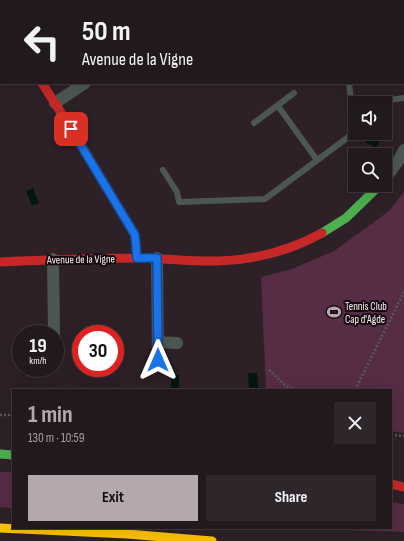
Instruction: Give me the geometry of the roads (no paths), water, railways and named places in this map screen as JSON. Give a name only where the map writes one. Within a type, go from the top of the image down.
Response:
[{"type":"street","points":[[43,84],[135,235],[137,258]]},
{"type":"street","points":[[55,103],[84,84]]},
{"type":"street","points":[[392,169],[404,150]]},
{"type":"street","name":"Avenue de la Vigne","points":[[0,262],[53,259],[137,258],[218,261],[249,258],[279,251],[309,239],[334,226],[360,205],[373,192]]},
{"type":"street","points":[[157,258],[158,360]]},
{"type":"street","points":[[53,259],[54,325]]},
{"type":"street","points":[[158,342],[177,343]]},
{"type":"street","points":[[0,454],[12,455]]},
{"type":"street","points":[[392,484],[404,487]]},
{"type":"street","points":[[0,528],[12,529]]},
{"type":"street","points":[[21,529],[127,534],[212,541]]},
{"type":"lane","points":[[348,84],[351,96]]},
{"type":"lane","points":[[254,123],[294,93]]},
{"type":"lane","points":[[392,100],[404,98]]},
{"type":"lane","points":[[278,106],[317,160]]},
{"type":"lane","points":[[163,170],[177,192],[179,202],[265,199],[348,137]]},
{"type":"place","name":"Tennis Club Cap d'Agde","points":[[334,312]]}]
